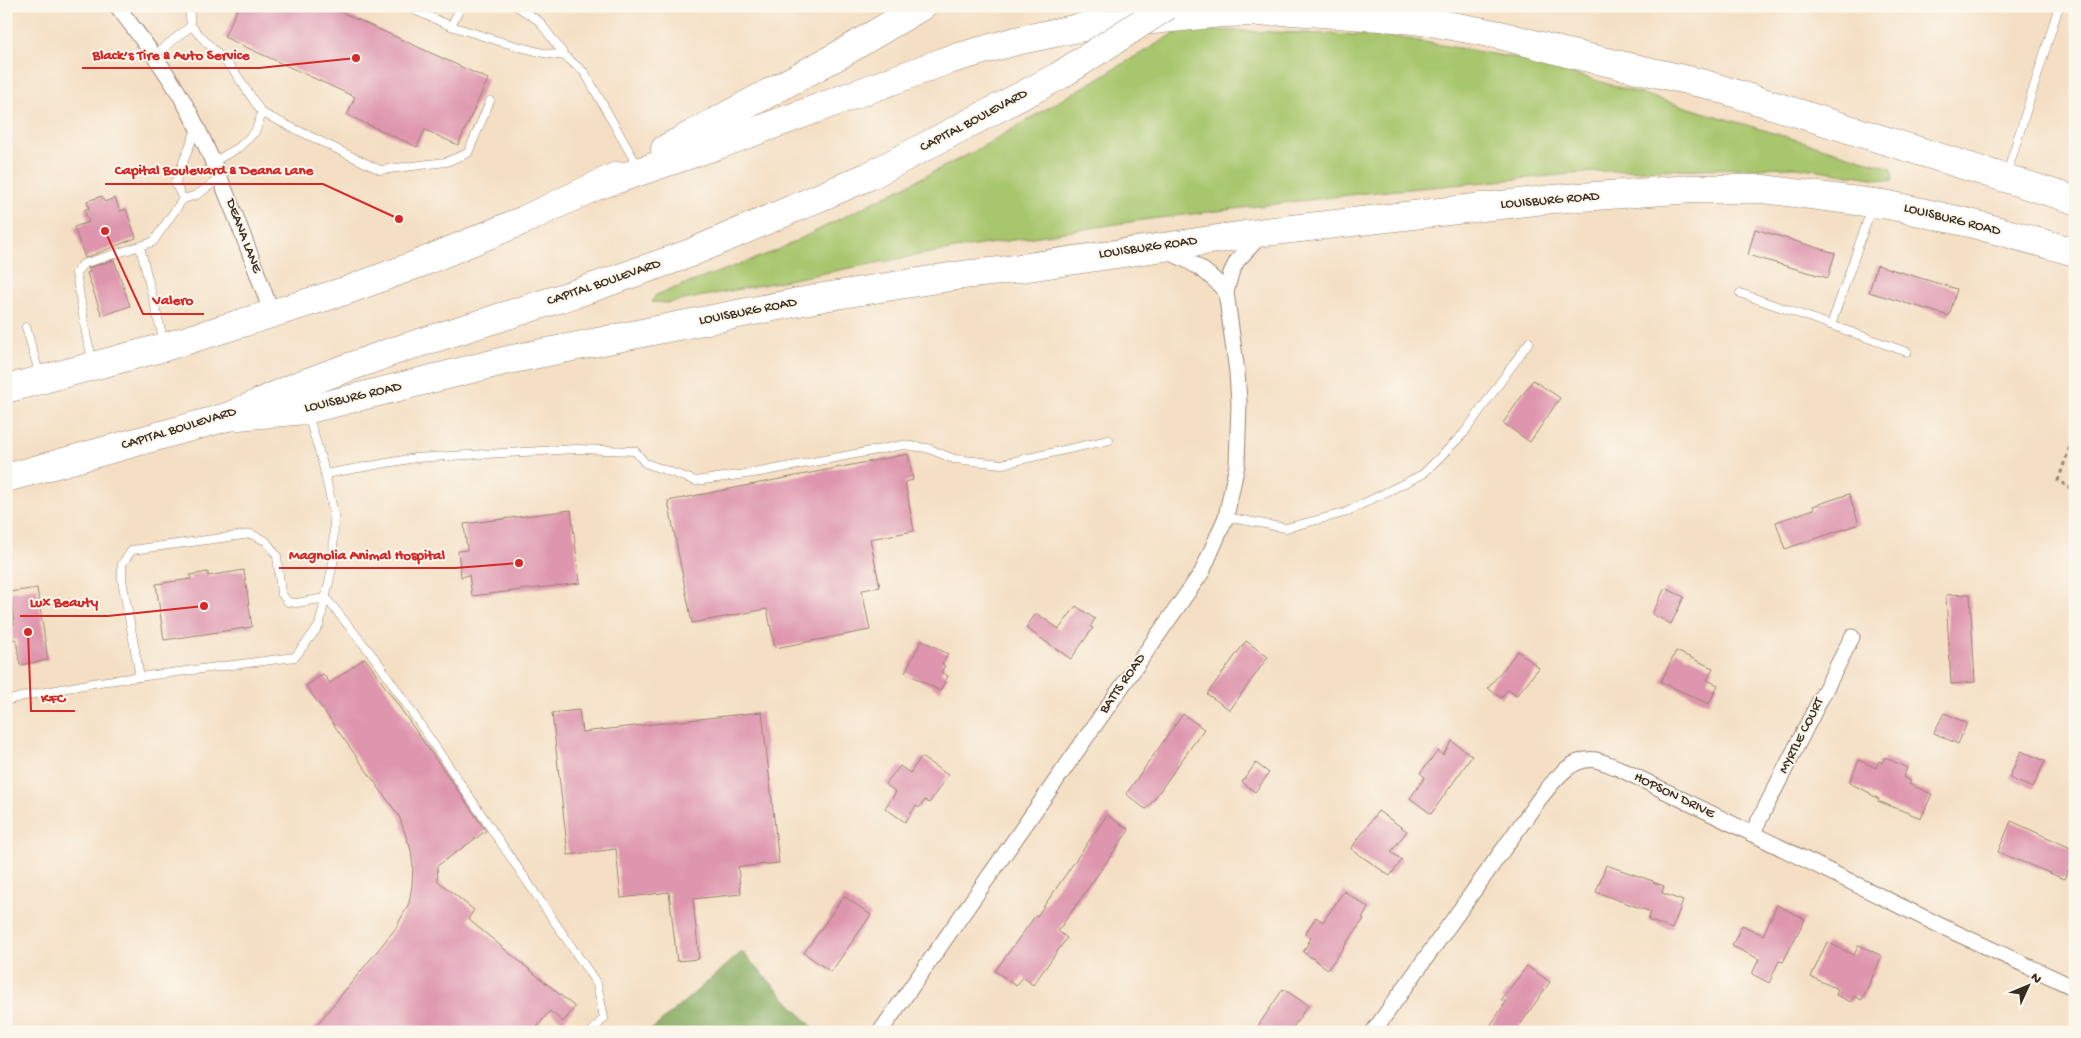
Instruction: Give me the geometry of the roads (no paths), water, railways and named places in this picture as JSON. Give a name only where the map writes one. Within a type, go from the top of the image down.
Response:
[{"type":"highway","points":[[6,389],[41,378],[165,347],[348,290],[418,264],[524,220],[600,185],[839,55],[922,6]]},
{"type":"highway","name":"CAPITAL BOULEVARD","points":[[6,478],[302,398],[391,352],[578,293],[688,254],[869,176],[1059,76],[1166,6]]},
{"type":"highway","points":[[600,185],[730,141],[948,60],[1016,41],[1083,27],[1222,13],[1292,11],[1431,22],[1500,35],[1566,53],[1705,84],[2075,200]]},
{"type":"highway","name":"LOUISBURG ROAD","points":[[302,398],[508,360],[814,299],[962,275],[1265,232],[1553,199],[1692,189],[1763,189],[1874,203],[1970,224],[2075,252]]},
{"type":"street","name":"DEANA LANE","points":[[116,6],[168,76],[197,127],[220,178],[272,314]]},
{"type":"street","name":"BATTS ROAD","points":[[880,1032],[1202,572],[1226,517],[1237,465],[1240,436],[1237,372],[1226,292],[1231,273],[1238,261],[1265,232]]},
{"type":"street","points":[[1155,247],[1198,265],[1213,277],[1226,292]]},
{"type":"street","name":"MYRTLE COURT","points":[[1752,834],[1852,637]]},
{"type":"street","name":"HOPSON DRIVE","points":[[1373,1032],[1540,798],[1565,771],[1584,761],[1595,760],[1618,768],[1941,926],[2075,988]]},
{"type":"lane","points":[[189,6],[191,26],[234,71],[262,112],[380,170],[446,162],[468,153],[490,101]]},
{"type":"lane","points":[[404,6],[451,26],[502,42],[543,54],[565,56]]},
{"type":"lane","points":[[451,26],[461,6]]},
{"type":"lane","points":[[516,6],[539,21],[565,56],[585,73],[636,165]]},
{"type":"lane","points":[[2006,177],[2059,6]]},
{"type":"lane","points":[[154,56],[191,26]]},
{"type":"lane","points":[[213,162],[238,148],[255,132],[262,112]]},
{"type":"lane","points":[[183,199],[175,183],[197,127]]},
{"type":"lane","points":[[94,365],[87,339],[76,273],[83,264],[153,242],[183,199],[197,195],[220,178]]},
{"type":"lane","points":[[1831,325],[1874,203]]},
{"type":"lane","points":[[140,247],[165,347]]},
{"type":"lane","points":[[1740,293],[1907,352]]},
{"type":"lane","points":[[26,327],[41,378]]},
{"type":"lane","points":[[1226,517],[1286,528],[1344,513],[1423,474],[1464,433],[1528,342]]},
{"type":"lane","points":[[6,701],[99,682],[295,657],[319,626],[333,564],[334,514],[325,474],[302,398]]},
{"type":"lane","points":[[325,474],[415,458],[576,449],[635,451],[645,463],[696,481],[760,472],[903,444],[927,448],[954,460],[1002,464],[1109,440]]},
{"type":"lane","points":[[140,677],[122,580],[122,564],[132,550],[251,534],[266,541],[277,556],[281,593],[288,602],[296,603],[326,598]]},
{"type":"lane","points":[[326,598],[378,661],[597,984],[604,1018],[591,1032]]},
{"type":"place","name":"Black’s Tire & Auto Service","points":[[356,58]]},
{"type":"place","name":"Capital Boulevard & Deana Lane","points":[[399,219]]},
{"type":"place","name":"Valero","points":[[105,231]]},
{"type":"place","name":"Magnolia Animal Hospital","points":[[519,563]]},
{"type":"place","name":"Lux Beauty","points":[[204,606]]},
{"type":"place","name":"KFC","points":[[28,632]]}]
